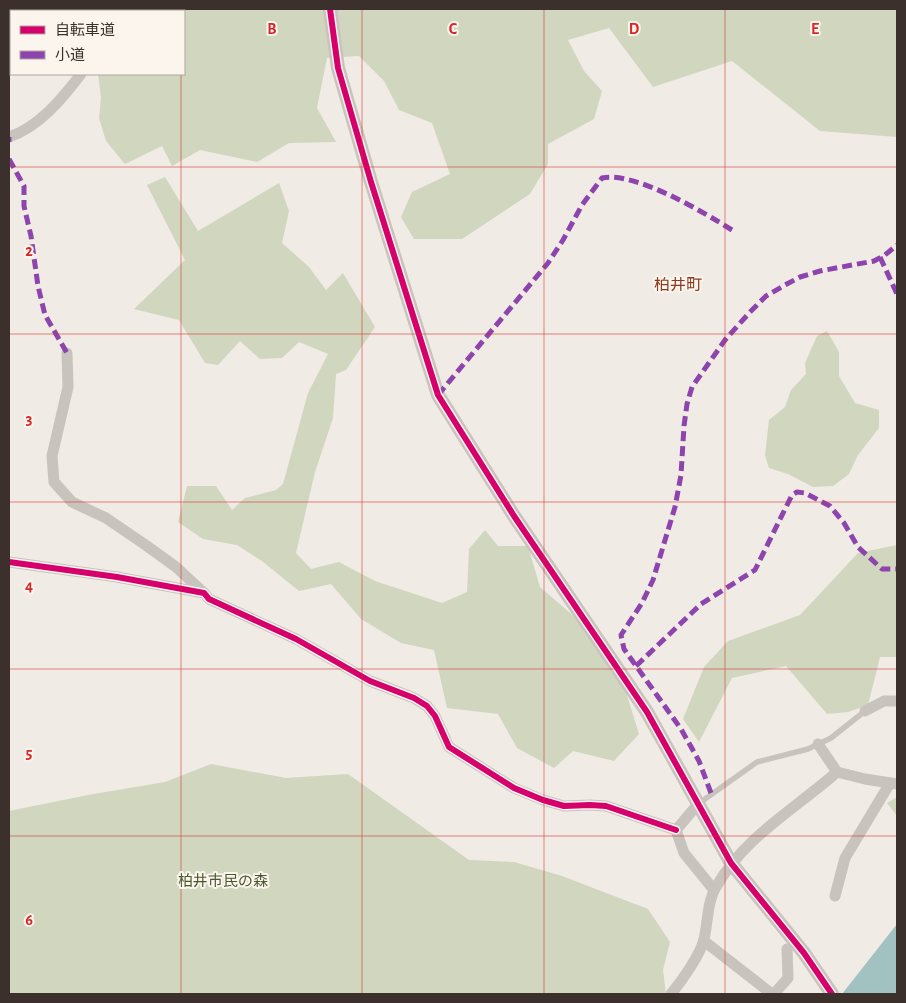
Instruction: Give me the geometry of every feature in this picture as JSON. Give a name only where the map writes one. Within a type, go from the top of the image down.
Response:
[{"type":"street","points":[[330,9],[338,68],[371,182],[438,395],[514,516],[647,712],[731,863],[804,953],[832,994]]},
{"type":"street","points":[[9,137],[31,127],[66,93],[80,75]]},
{"type":"street","points":[[67,353],[68,387],[52,456],[54,482],[72,502],[106,518],[147,546],[176,567],[209,599],[296,639],[370,681],[414,698],[427,706],[435,716],[449,747],[514,788],[542,800],[564,806],[606,806],[676,830]]},
{"type":"street","points":[[9,562],[126,579],[204,593]]},
{"type":"street","points":[[865,711],[884,701],[897,701]]},
{"type":"street","points":[[818,744],[837,772],[894,783],[845,858],[836,896]]},
{"type":"street","points":[[670,994],[680,984],[704,941],[714,890],[731,863],[764,830],[816,791],[837,772]]},
{"type":"street","points":[[676,830],[698,804]]},
{"type":"street","points":[[676,830],[684,853],[714,890]]},
{"type":"street","points":[[704,941],[773,994],[788,978],[787,949]]},
{"type":"lane","points":[[698,804],[757,762],[808,749],[838,733],[865,711]]},
{"type":"green space","points":[[332,9],[337,12],[337,9],[897,9],[897,137],[820,131],[732,61],[653,87],[609,28],[568,40],[584,71],[602,91],[594,119],[548,144],[548,164],[530,194],[462,239],[414,239],[401,217],[412,192],[450,174],[432,123],[399,110],[384,81],[359,56],[327,58],[317,108],[336,142],[289,143],[257,162],[200,150],[172,166],[162,146],[125,164],[106,141],[99,118],[101,98],[98,75],[185,75],[185,10],[130,10]]},
{"type":"green space","points":[[165,177],[198,231],[279,183],[289,211],[282,243],[309,267],[326,290],[343,273],[375,327],[346,370],[336,374],[333,418],[315,472],[296,553],[311,569],[339,562],[375,581],[442,603],[467,592],[469,549],[485,530],[498,546],[528,546],[540,587],[613,650],[639,734],[614,761],[573,751],[554,768],[517,748],[498,714],[447,708],[434,650],[401,643],[361,619],[331,584],[299,591],[262,561],[237,545],[203,539],[178,522],[187,486],[216,486],[232,510],[245,498],[276,490],[283,484],[308,393],[328,354],[299,342],[282,358],[260,359],[240,341],[218,365],[205,363],[179,320],[134,309],[185,260],[147,185]]},
{"type":"green space","points":[[827,331],[839,352],[839,376],[855,403],[879,410],[879,428],[858,455],[849,474],[833,486],[813,487],[788,474],[769,468],[765,455],[769,420],[785,407],[791,390],[806,374],[805,363],[817,336]]},
{"type":"green space","points":[[897,545],[897,657],[880,657],[868,705],[848,712],[827,714],[786,666],[732,678],[699,742],[683,719],[704,667],[728,641],[800,615],[858,553]]},
{"type":"green space","name":"柏井市民の森","points":[[211,764],[286,778],[348,774],[469,860],[514,862],[562,876],[648,909],[670,942],[663,970],[666,994],[9,994],[9,811],[165,782]]},
{"type":"green space","points":[[897,797],[897,816],[887,803]]},
{"type":"water","points":[[897,924],[896,994],[842,994]]},
{"type":"marked path","points":[[9,137],[9,142]]},
{"type":"marked path","points":[[9,159],[24,186],[24,206],[45,315],[67,353]]},
{"type":"marked path","points":[[438,395],[548,263],[582,205],[602,178],[616,177],[650,187],[687,204],[732,230]]},
{"type":"marked path","points":[[711,793],[699,761],[681,729],[624,649],[621,635],[642,603],[653,580],[675,507],[681,475],[687,404],[692,387],[725,340],[766,296],[800,277],[820,271],[874,261],[897,245]]},
{"type":"marked path","points":[[880,257],[897,294]]},
{"type":"marked path","points":[[636,666],[701,604],[755,570],[792,495],[797,492],[805,493],[830,506],[844,523],[858,547],[882,569],[897,569]]},
{"type":"cycle path","points":[[330,9],[338,68],[371,182],[438,395],[514,516],[647,712],[731,863],[804,953],[832,994]]},
{"type":"cycle path","points":[[9,562],[117,577],[204,593],[209,599],[296,639],[370,681],[414,698],[427,706],[435,716],[449,747],[514,788],[564,806],[606,806],[676,830]]},
{"type":"district","name":"柏井町","points":[[678,285]]}]
